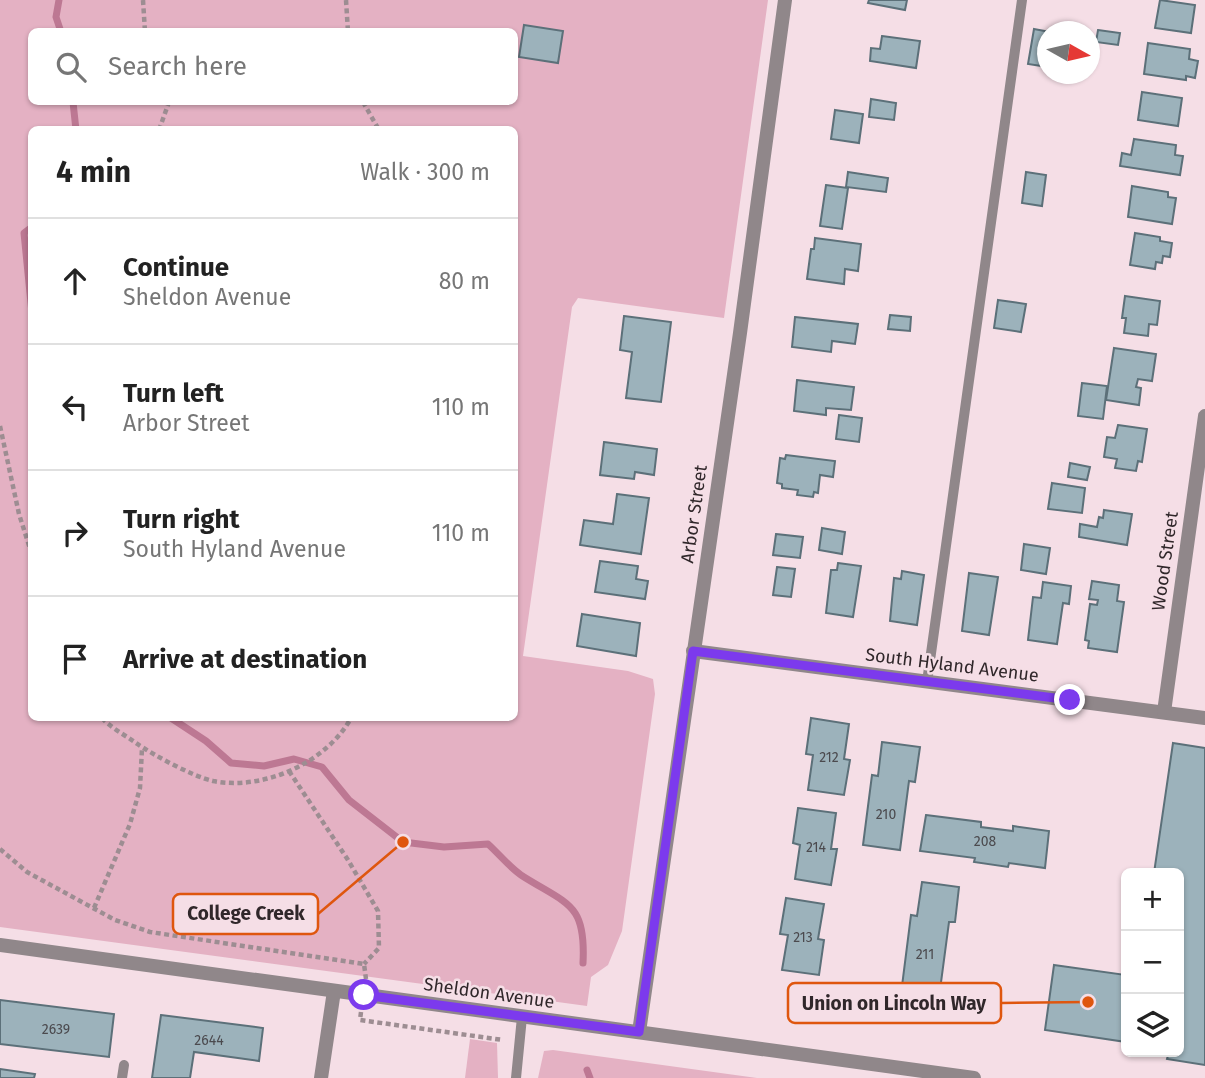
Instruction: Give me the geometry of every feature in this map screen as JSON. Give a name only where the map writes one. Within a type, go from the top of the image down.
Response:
[{"type":"street","name":"Arbor Street","points":[[639,1032],[785,0]]},
{"type":"street","name":"Wood Street","points":[[1164,712],[1205,416]]},
{"type":"street","name":"South Hyland Avenue","points":[[693,651],[1205,718]]},
{"type":"street","name":"Sheldon Avenue","points":[[0,945],[974,1078]]},
{"type":"street","points":[[321,1078],[334,991]]},
{"type":"lane","points":[[927,681],[1022,0]]},
{"type":"lane","points":[[516,1078],[522,1017]]},
{"type":"lane","points":[[122,1078],[124,1065]]},
{"type":"path","points":[[143,0],[145,28]]},
{"type":"path","points":[[346,0],[348,28]]},
{"type":"path","points":[[160,126],[168,105]]},
{"type":"path","points":[[365,105],[377,126]]},
{"type":"path","points":[[0,426],[19,514],[28,542]]},
{"type":"path","points":[[106,721],[152,754],[212,780],[243,783],[289,771],[320,753],[342,735],[349,721]]},
{"type":"path","points":[[94,908],[131,824],[139,788],[142,747]]},
{"type":"path","points":[[289,771],[378,911],[379,948],[365,964]]},
{"type":"path","points":[[0,849],[18,866],[129,926],[150,932],[365,964]]},
{"type":"path","points":[[365,964],[367,976]]},
{"type":"path","points":[[362,1008],[360,1020],[496,1039]]},
{"type":"shaded area","points":[[0,0],[768,0],[724,318],[578,298],[572,307],[523,656],[628,671],[653,679],[655,694],[622,931],[608,965],[591,977],[587,1006],[0,927]]},
{"type":"shaded area","points":[[470,1039],[497,1043],[498,1078],[465,1078]]},
{"type":"shaded area","points":[[553,1050],[757,1078],[538,1078],[544,1051]]},
{"type":"building","points":[[869,0],[907,0],[905,10],[868,3]]},
{"type":"building","points":[[1160,0],[1195,5],[1191,33],[1155,28]]},
{"type":"building","points":[[524,25],[563,31],[558,63],[519,57]]},
{"type":"building","points":[[1034,29],[1037,30],[1037,65],[1028,64]]},
{"type":"building","points":[[1100,30],[1120,33],[1118,45],[1100,43]]},
{"type":"building","points":[[882,36],[920,41],[916,68],[870,61],[871,48],[880,49]]},
{"type":"building","points":[[1148,43],[1190,49],[1189,59],[1198,61],[1195,78],[1186,76],[1186,80],[1144,74]]},
{"type":"building","points":[[1142,92],[1182,98],[1178,126],[1138,120]]},
{"type":"building","points":[[871,99],[896,103],[894,120],[869,117]]},
{"type":"building","points":[[835,110],[863,114],[859,143],[831,139]]},
{"type":"building","points":[[1134,139],[1176,145],[1175,155],[1183,156],[1180,175],[1120,166],[1122,153],[1131,155]]},
{"type":"building","points":[[848,172],[888,178],[886,192],[846,187]]},
{"type":"building","points":[[1026,172],[1046,175],[1042,206],[1022,203]]},
{"type":"building","points":[[826,185],[848,188],[842,229],[820,226]]},
{"type":"building","points":[[1132,186],[1168,192],[1168,197],[1176,198],[1172,224],[1128,217]]},
{"type":"building","points":[[1135,233],[1160,237],[1160,241],[1172,243],[1170,257],[1163,256],[1162,263],[1156,262],[1155,269],[1130,265]]},
{"type":"building","points":[[815,238],[861,244],[858,271],[845,269],[844,284],[807,279]]},
{"type":"building","points":[[1125,296],[1160,301],[1157,325],[1149,324],[1148,336],[1124,333],[1126,318],[1122,318]]},
{"type":"building","points":[[998,300],[1026,304],[1021,332],[994,328]]},
{"type":"building","points":[[890,315],[911,317],[910,331],[888,329]]},
{"type":"building","points":[[624,316],[671,322],[661,402],[626,398],[632,352],[620,350]]},
{"type":"building","points":[[795,317],[858,324],[855,344],[832,341],[831,352],[792,347]]},
{"type":"building","points":[[1114,348],[1156,354],[1152,381],[1138,379],[1136,387],[1141,388],[1139,405],[1106,400]]},
{"type":"building","points":[[797,380],[854,387],[851,410],[826,408],[826,415],[794,411]]},
{"type":"building","points":[[1082,383],[1107,386],[1103,419],[1078,416]]},
{"type":"building","points":[[839,415],[862,418],[859,442],[836,439]]},
{"type":"building","points":[[1118,425],[1147,429],[1142,462],[1138,461],[1136,471],[1115,468],[1117,459],[1104,457],[1107,437],[1115,438]]},
{"type":"building","points":[[604,442],[657,449],[654,475],[635,472],[634,479],[600,475]]},
{"type":"building","points":[[786,455],[835,461],[833,477],[820,475],[818,493],[814,492],[813,497],[797,495],[798,490],[782,488],[782,484],[777,483],[780,458],[785,459]]},
{"type":"building","points":[[1070,463],[1090,467],[1087,480],[1068,477]]},
{"type":"building","points":[[1052,483],[1085,488],[1082,513],[1048,509]]},
{"type":"building","points":[[617,494],[649,498],[641,554],[580,545],[584,520],[613,524]]},
{"type":"building","points":[[1104,510],[1132,514],[1127,545],[1079,537],[1080,524],[1097,527],[1099,517],[1103,518]]},
{"type":"building","points":[[822,528],[845,532],[842,554],[819,550]]},
{"type":"building","points":[[776,534],[803,537],[800,558],[773,555]]},
{"type":"building","points":[[1024,544],[1050,548],[1046,574],[1021,570]]},
{"type":"building","points":[[600,561],[638,566],[636,579],[648,581],[645,599],[595,592]]},
{"type":"building","points":[[838,563],[861,566],[853,617],[826,613],[831,570],[837,570]]},
{"type":"building","points":[[777,567],[795,569],[791,597],[773,595]]},
{"type":"building","points":[[902,571],[924,575],[917,625],[890,621],[894,578],[901,579]]},
{"type":"building","points":[[969,573],[998,577],[989,635],[962,631]]},
{"type":"building","points":[[1092,581],[1119,585],[1117,601],[1124,602],[1117,652],[1088,648],[1089,641],[1085,640],[1090,604],[1097,605],[1098,600],[1089,599]]},
{"type":"building","points":[[1043,582],[1071,586],[1069,604],[1063,603],[1057,644],[1028,640],[1033,597],[1041,598]]},
{"type":"building","points":[[582,614],[640,623],[636,656],[577,646]]},
{"type":"building","points":[[811,718],[849,724],[844,759],[850,760],[844,795],[808,790],[813,755],[806,754]]},
{"type":"building","points":[[882,742],[920,747],[915,782],[909,781],[900,850],[863,845],[872,775],[878,776]]},
{"type":"building","points":[[1173,743],[1205,748],[1205,1065],[1167,1059],[1184,1057],[1184,868],[1155,868]]},
{"type":"building","points":[[798,808],[836,813],[831,849],[837,849],[831,885],[795,879],[800,845],[793,843]]},
{"type":"building","points":[[926,815],[981,822],[981,827],[1013,831],[1013,826],[1049,831],[1045,868],[1009,863],[1008,867],[974,862],[975,858],[920,851]]},
{"type":"building","points":[[922,882],[959,887],[955,922],[949,922],[940,990],[902,986],[911,915],[917,916]]},
{"type":"building","points":[[786,898],[824,904],[818,939],[824,940],[819,975],[782,970],[788,935],[780,934]]},
{"type":"building","points":[[1054,965],[1121,974],[1121,1041],[1045,1030]]},
{"type":"building","points":[[0,1000],[114,1014],[109,1057],[0,1044]]},
{"type":"building","points":[[161,1015],[263,1028],[259,1061],[194,1052],[190,1078],[152,1078]]},
{"type":"building","points":[[0,1069],[35,1074],[34,1078],[0,1078]]},
{"type":"waterway","points":[[59,0],[56,17],[60,28]]},
{"type":"waterway","points":[[73,105],[76,126]]},
{"type":"waterway","points":[[28,230],[24,233],[28,273]]},
{"type":"waterway","points":[[176,721],[206,741],[231,763],[264,766],[294,759],[322,767],[349,800],[403,842],[444,847],[488,844],[519,874],[572,908],[581,929],[583,963]]},
{"type":"waterway","points":[[587,1070],[590,1078]]},
{"type":"place","name":"College Creek","points":[[403,842]]},
{"type":"place","name":"Union on Lincoln Way","points":[[1088,1002]]},
{"type":"route","points":[[364,995],[639,1032],[693,651],[1070,700]]}]
